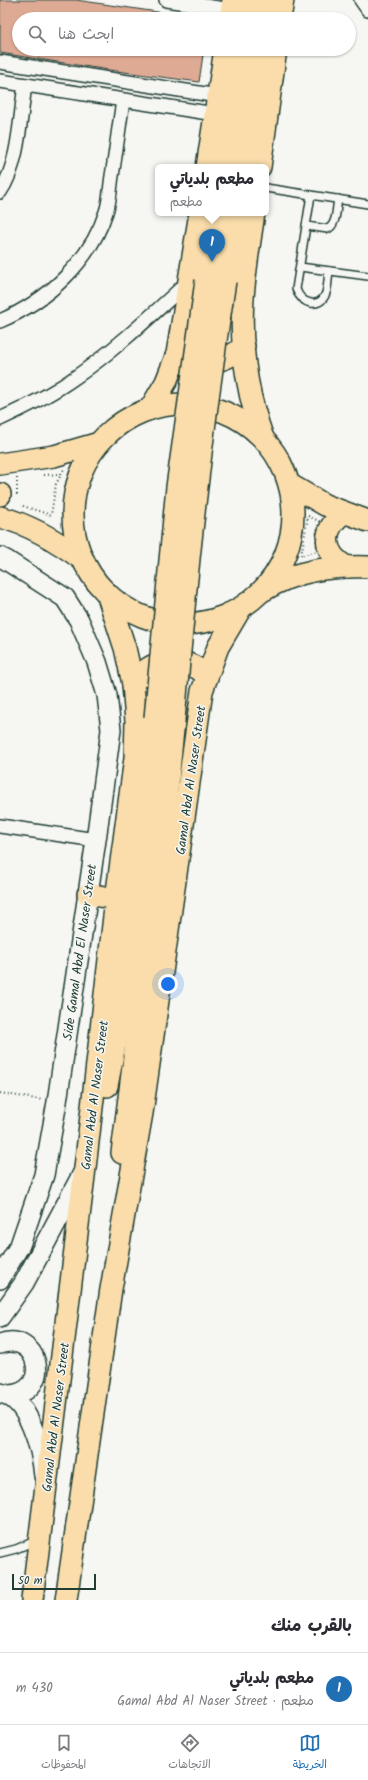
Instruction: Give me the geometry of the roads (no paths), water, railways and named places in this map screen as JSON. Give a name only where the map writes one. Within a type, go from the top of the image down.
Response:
[{"type":"main road","points":[[265,12],[267,0]]},
{"type":"main road","points":[[281,12],[283,0]]},
{"type":"main road","points":[[207,164],[224,56]]},
{"type":"main road","points":[[223,164],[240,56]]},
{"type":"main road","points":[[242,164],[259,56]]},
{"type":"main road","points":[[260,164],[275,56]]},
{"type":"main road","points":[[85,1168],[109,1078],[119,1022],[143,843],[165,719],[215,348],[200,216]]},
{"type":"main road","points":[[207,281],[216,216]]},
{"type":"main road","points":[[150,409],[166,382],[234,216]]},
{"type":"main road","points":[[254,216],[243,299],[244,346],[250,393],[255,416],[263,438]]},
{"type":"main road","points":[[177,354],[194,361],[212,362],[229,357],[244,346]]},
{"type":"main road","points":[[259,594],[280,567],[290,540],[293,518],[289,484],[279,459],[263,438],[250,426],[235,416],[219,409],[202,405],[184,404],[167,405],[150,409],[131,417],[114,429],[99,443],[87,461],[79,480],[75,500],[74,521],[76,535],[84,561],[94,578],[107,593],[121,605],[137,614],[171,624],[190,624],[208,621],[225,616],[241,608],[271,586],[299,574],[324,568],[368,567]]},
{"type":"main road","points":[[8,464],[54,456],[99,443]]},
{"type":"main road","points":[[289,484],[325,505],[344,513],[368,520]]},
{"type":"main road","points":[[344,513],[336,519],[330,527],[327,536],[328,546],[332,555],[338,562],[347,567]]},
{"type":"main road","points":[[0,517],[43,534],[84,561]]},
{"type":"main road","name":"Gamal Abd Al Naser Street","points":[[32,1600],[41,1539],[116,899],[136,758],[136,721],[133,684],[125,648],[107,593]]},
{"type":"main road","name":"Gamal Abd Al Naser Street","points":[[66,1600],[111,1289],[142,1113],[202,691],[218,647],[241,608]]},
{"type":"main road","points":[[133,684],[146,670],[164,661],[172,660],[187,663],[201,670],[207,676]]},
{"type":"main road","points":[[111,1289],[120,1164],[164,820],[165,719]]},
{"type":"main road","points":[[88,894],[116,899]]},
{"type":"street","points":[[166,0],[238,10]]},
{"type":"street","points":[[361,0],[368,10]]},
{"type":"street","points":[[0,62],[217,105]]},
{"type":"street","points":[[0,81],[123,100],[217,105]]},
{"type":"street","points":[[2,186],[12,167],[25,85]]},
{"type":"street","points":[[0,321],[24,309],[46,295],[82,258],[96,236],[106,212],[123,100]]},
{"type":"street","points":[[0,419],[31,404],[69,382],[129,336],[207,281]]},
{"type":"street","name":"Side Gamal Abd El Naser Street","points":[[0,557],[65,598],[79,620],[97,662],[107,695],[110,730],[88,894],[57,1102],[44,1175],[20,1245],[0,1280]]},
{"type":"street","points":[[0,826],[96,840]]},
{"type":"street","points":[[0,1318],[24,1283],[85,1168]]},
{"type":"street","points":[[0,1344],[12,1342],[26,1346],[30,1350],[36,1362],[36,1374],[31,1385],[22,1392],[5,1394]]},
{"type":"street","points":[[5,1394],[23,1408],[33,1430],[41,1458],[46,1497]]},
{"type":"lane","points":[[269,188],[368,204]]},
{"type":"lane","points":[[311,195],[296,289],[298,296],[303,301],[310,303],[317,302],[323,298],[326,292],[329,271]]},
{"type":"lane","points":[[306,226],[330,228],[334,223],[338,199]]},
{"type":"lane","points":[[300,267],[368,276]]},
{"type":"lane","points":[[0,1553],[28,1545],[41,1539]]},
{"type":"place","name":"مطعم بلدياتي","points":[[212,262]]}]
